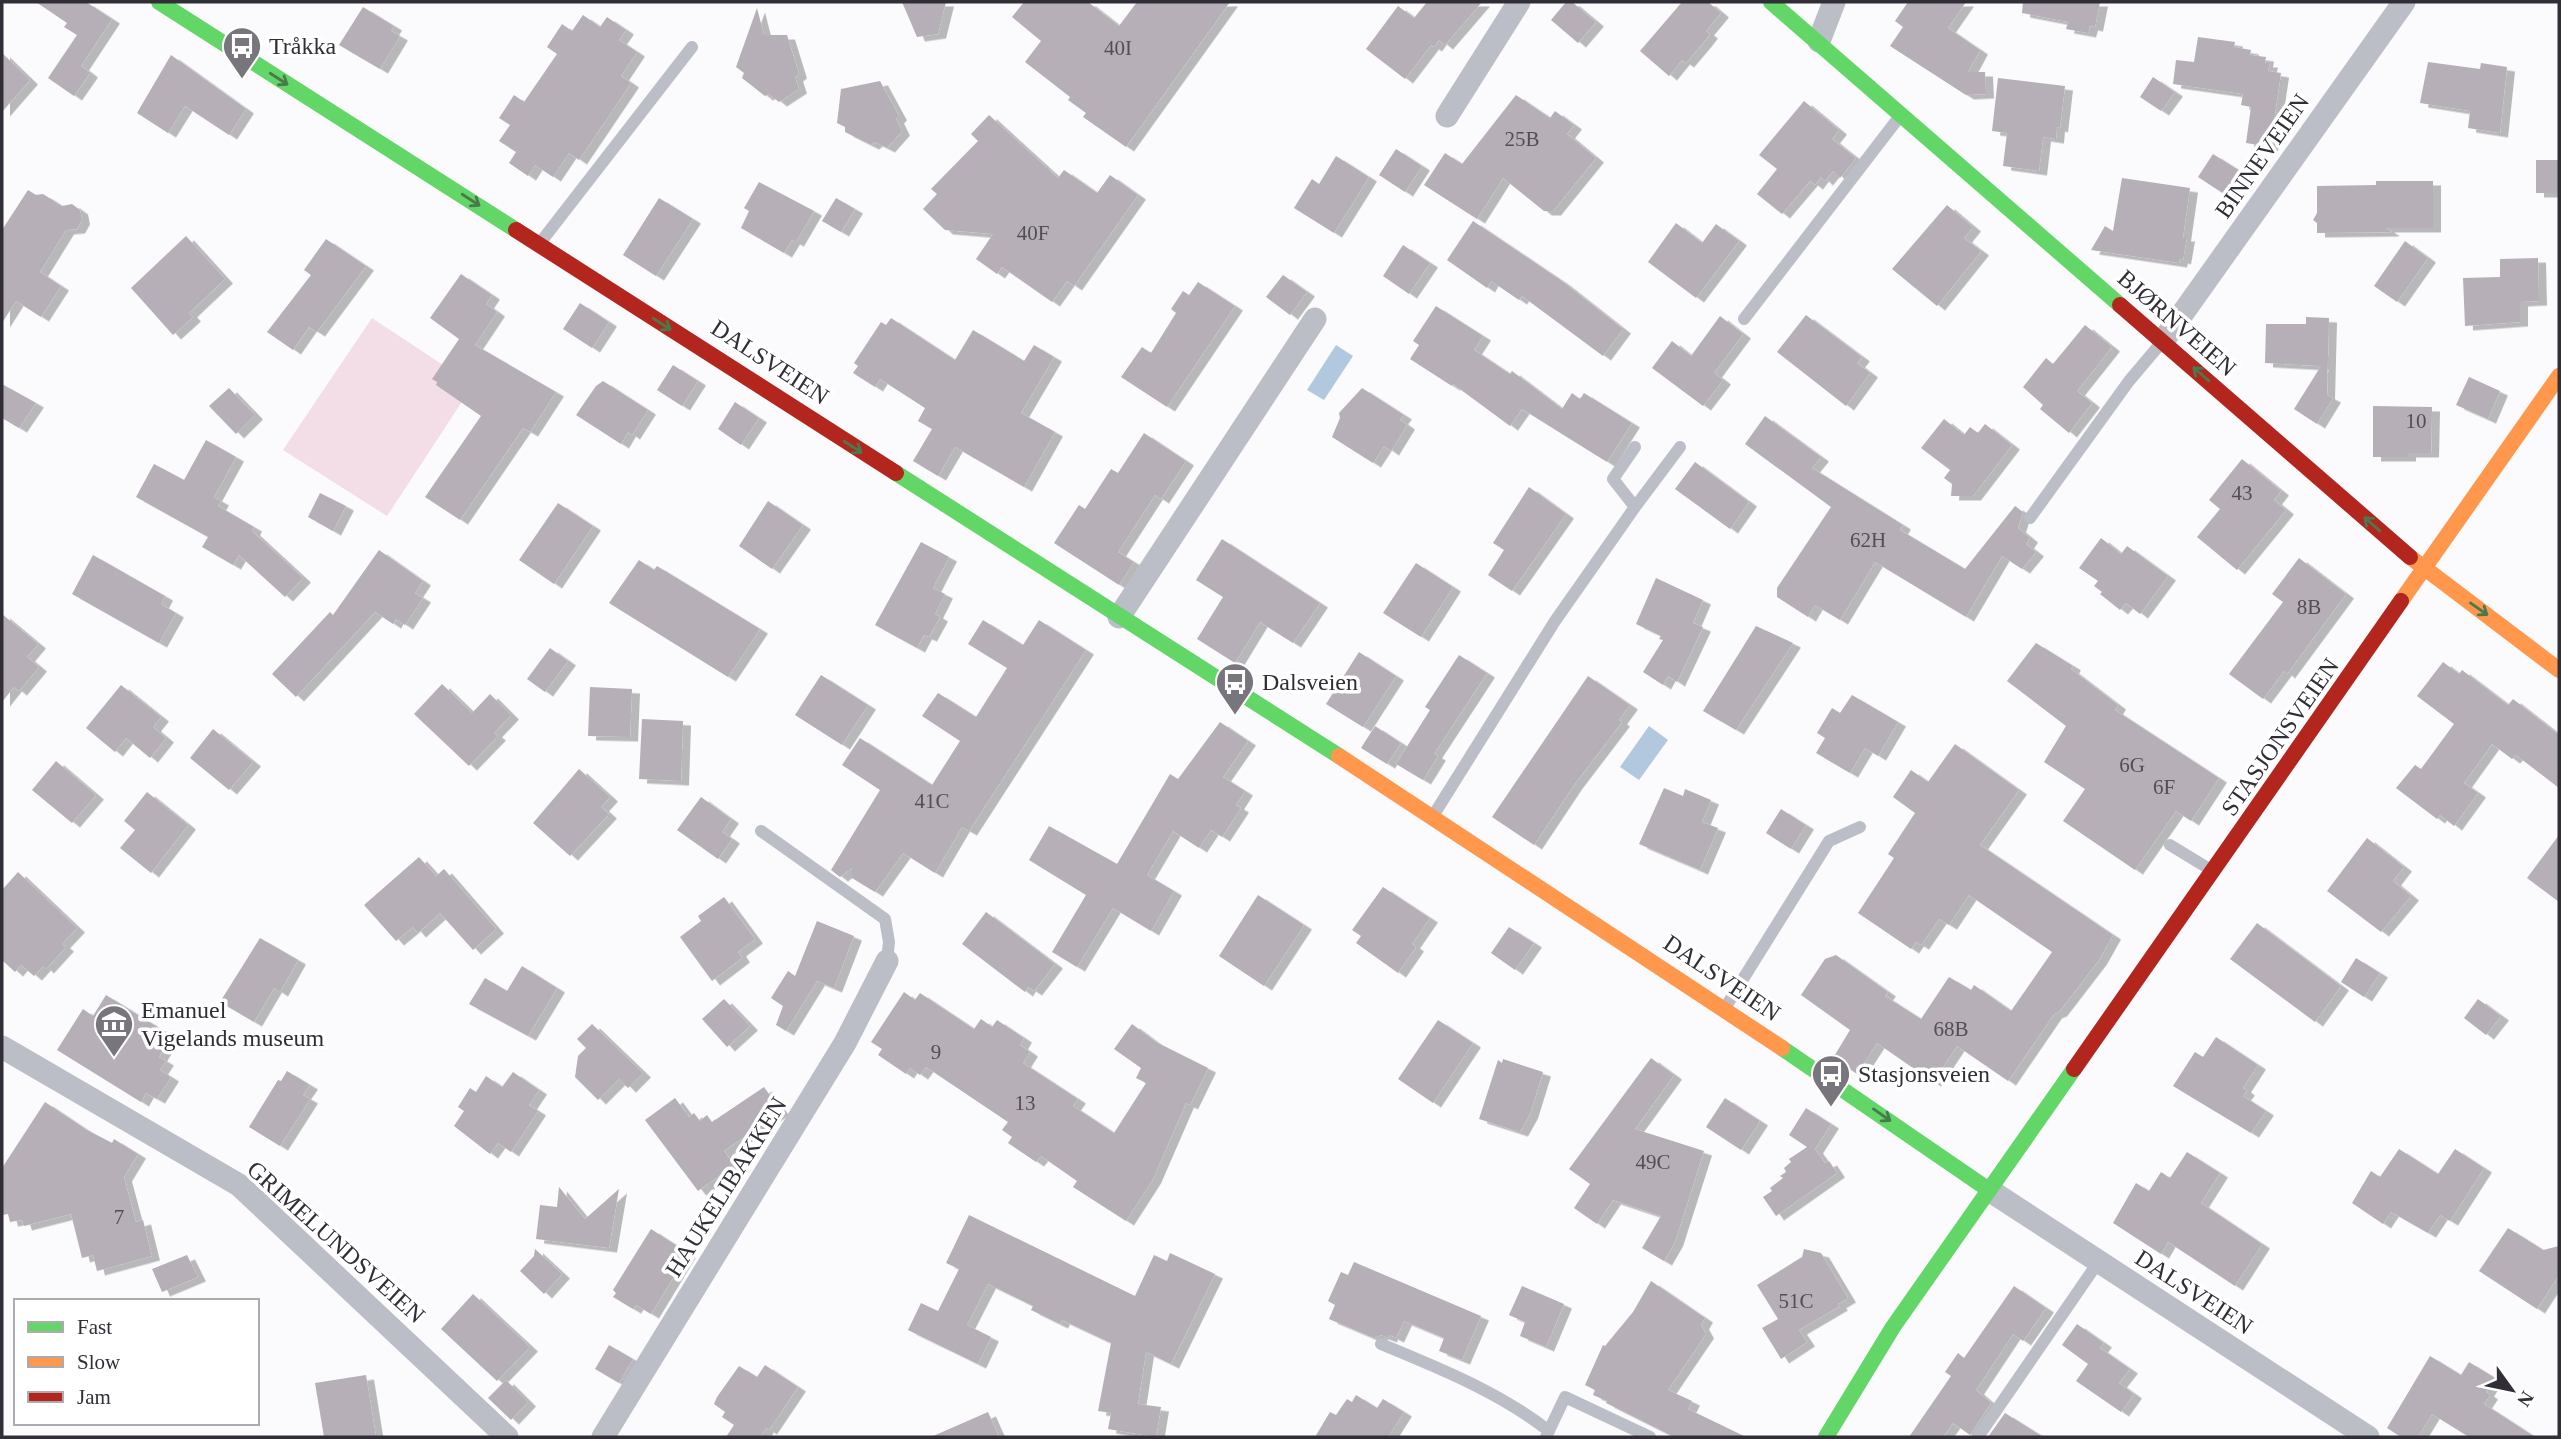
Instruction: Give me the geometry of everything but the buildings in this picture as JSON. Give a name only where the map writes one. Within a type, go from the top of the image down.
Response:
[{"type":"street","name":"DALSVEIEN","points":[[159,2],[1432,816],[1864,1102],[1989,1190],[2368,1437]]},
{"type":"street","points":[[1447,116],[1519,2]]},
{"type":"street","name":"BJØRNVEIEN","points":[[1772,2],[2424,568],[2559,670]]},
{"type":"street","points":[[1819,41],[1834,2]]},
{"type":"street","name":"BINNEVEIEN","points":[[2163,341],[2404,2]]},
{"type":"street","points":[[1119,617],[1315,319]]},
{"type":"street","name":"STASJONSVEIEN","points":[[1826,1437],[1872,1359],[2559,376]]},
{"type":"street","name":"HAUKELIBAKKEN","points":[[603,1437],[845,1043],[887,961]]},
{"type":"street","name":"GRIMELUNDSVEIEN","points":[[2,1048],[239,1185],[507,1437]]},
{"type":"lane","points":[[539,244],[692,47]]},
{"type":"lane","points":[[1744,319],[1902,113]]},
{"type":"lane","points":[[2029,518],[2129,382],[2163,341]]},
{"type":"lane","points":[[1635,447],[1613,479],[1635,507]]},
{"type":"lane","points":[[1432,816],[1555,621],[1680,447]]},
{"type":"lane","points":[[1723,1011],[1829,841],[1860,827]]},
{"type":"lane","points":[[761,831],[885,919],[889,942],[887,961]]},
{"type":"lane","points":[[2170,845],[2214,872]]},
{"type":"lane","points":[[1978,1437],[2099,1261]]},
{"type":"lane","points":[[1381,1344],[1475,1385],[1529,1415],[1547,1434],[1565,1397],[1650,1437]]},
{"type":"shaded area","points":[[372,318],[473,385],[387,516],[283,450]]},
{"type":"water","points":[[1336,345],[1353,356],[1324,400],[1307,390]]},
{"type":"water","points":[[1649,726],[1668,740],[1639,780],[1620,767]]},
{"type":"traffic: fast","points":[[159,2],[516,230]]},
{"type":"traffic: fast","points":[[1771,2],[2120,305]]},
{"type":"traffic: fast","points":[[896,473],[1339,756]]},
{"type":"traffic: fast","points":[[1782,1048],[1989,1190]]},
{"type":"traffic: fast","points":[[1826,1437],[1893,1327],[2074,1069]]},
{"type":"traffic: slow","points":[[2401,601],[2559,376]]},
{"type":"traffic: slow","points":[[2410,557],[2559,670]]},
{"type":"traffic: slow","points":[[1339,756],[1782,1048]]},
{"type":"traffic: jam","points":[[516,230],[896,473]]},
{"type":"traffic: jam","points":[[2120,305],[2410,557]]},
{"type":"traffic: jam","points":[[2074,1069],[2401,601]]},
{"type":"place","name":"Tråkka","points":[[242,80]]},
{"type":"place","name":"Dalsveien","points":[[1235,716]]},
{"type":"place","name":"Emanuel Vigelands museum","points":[[114,1058]]},
{"type":"place","name":"Stasjonsveien","points":[[1831,1108]]}]
